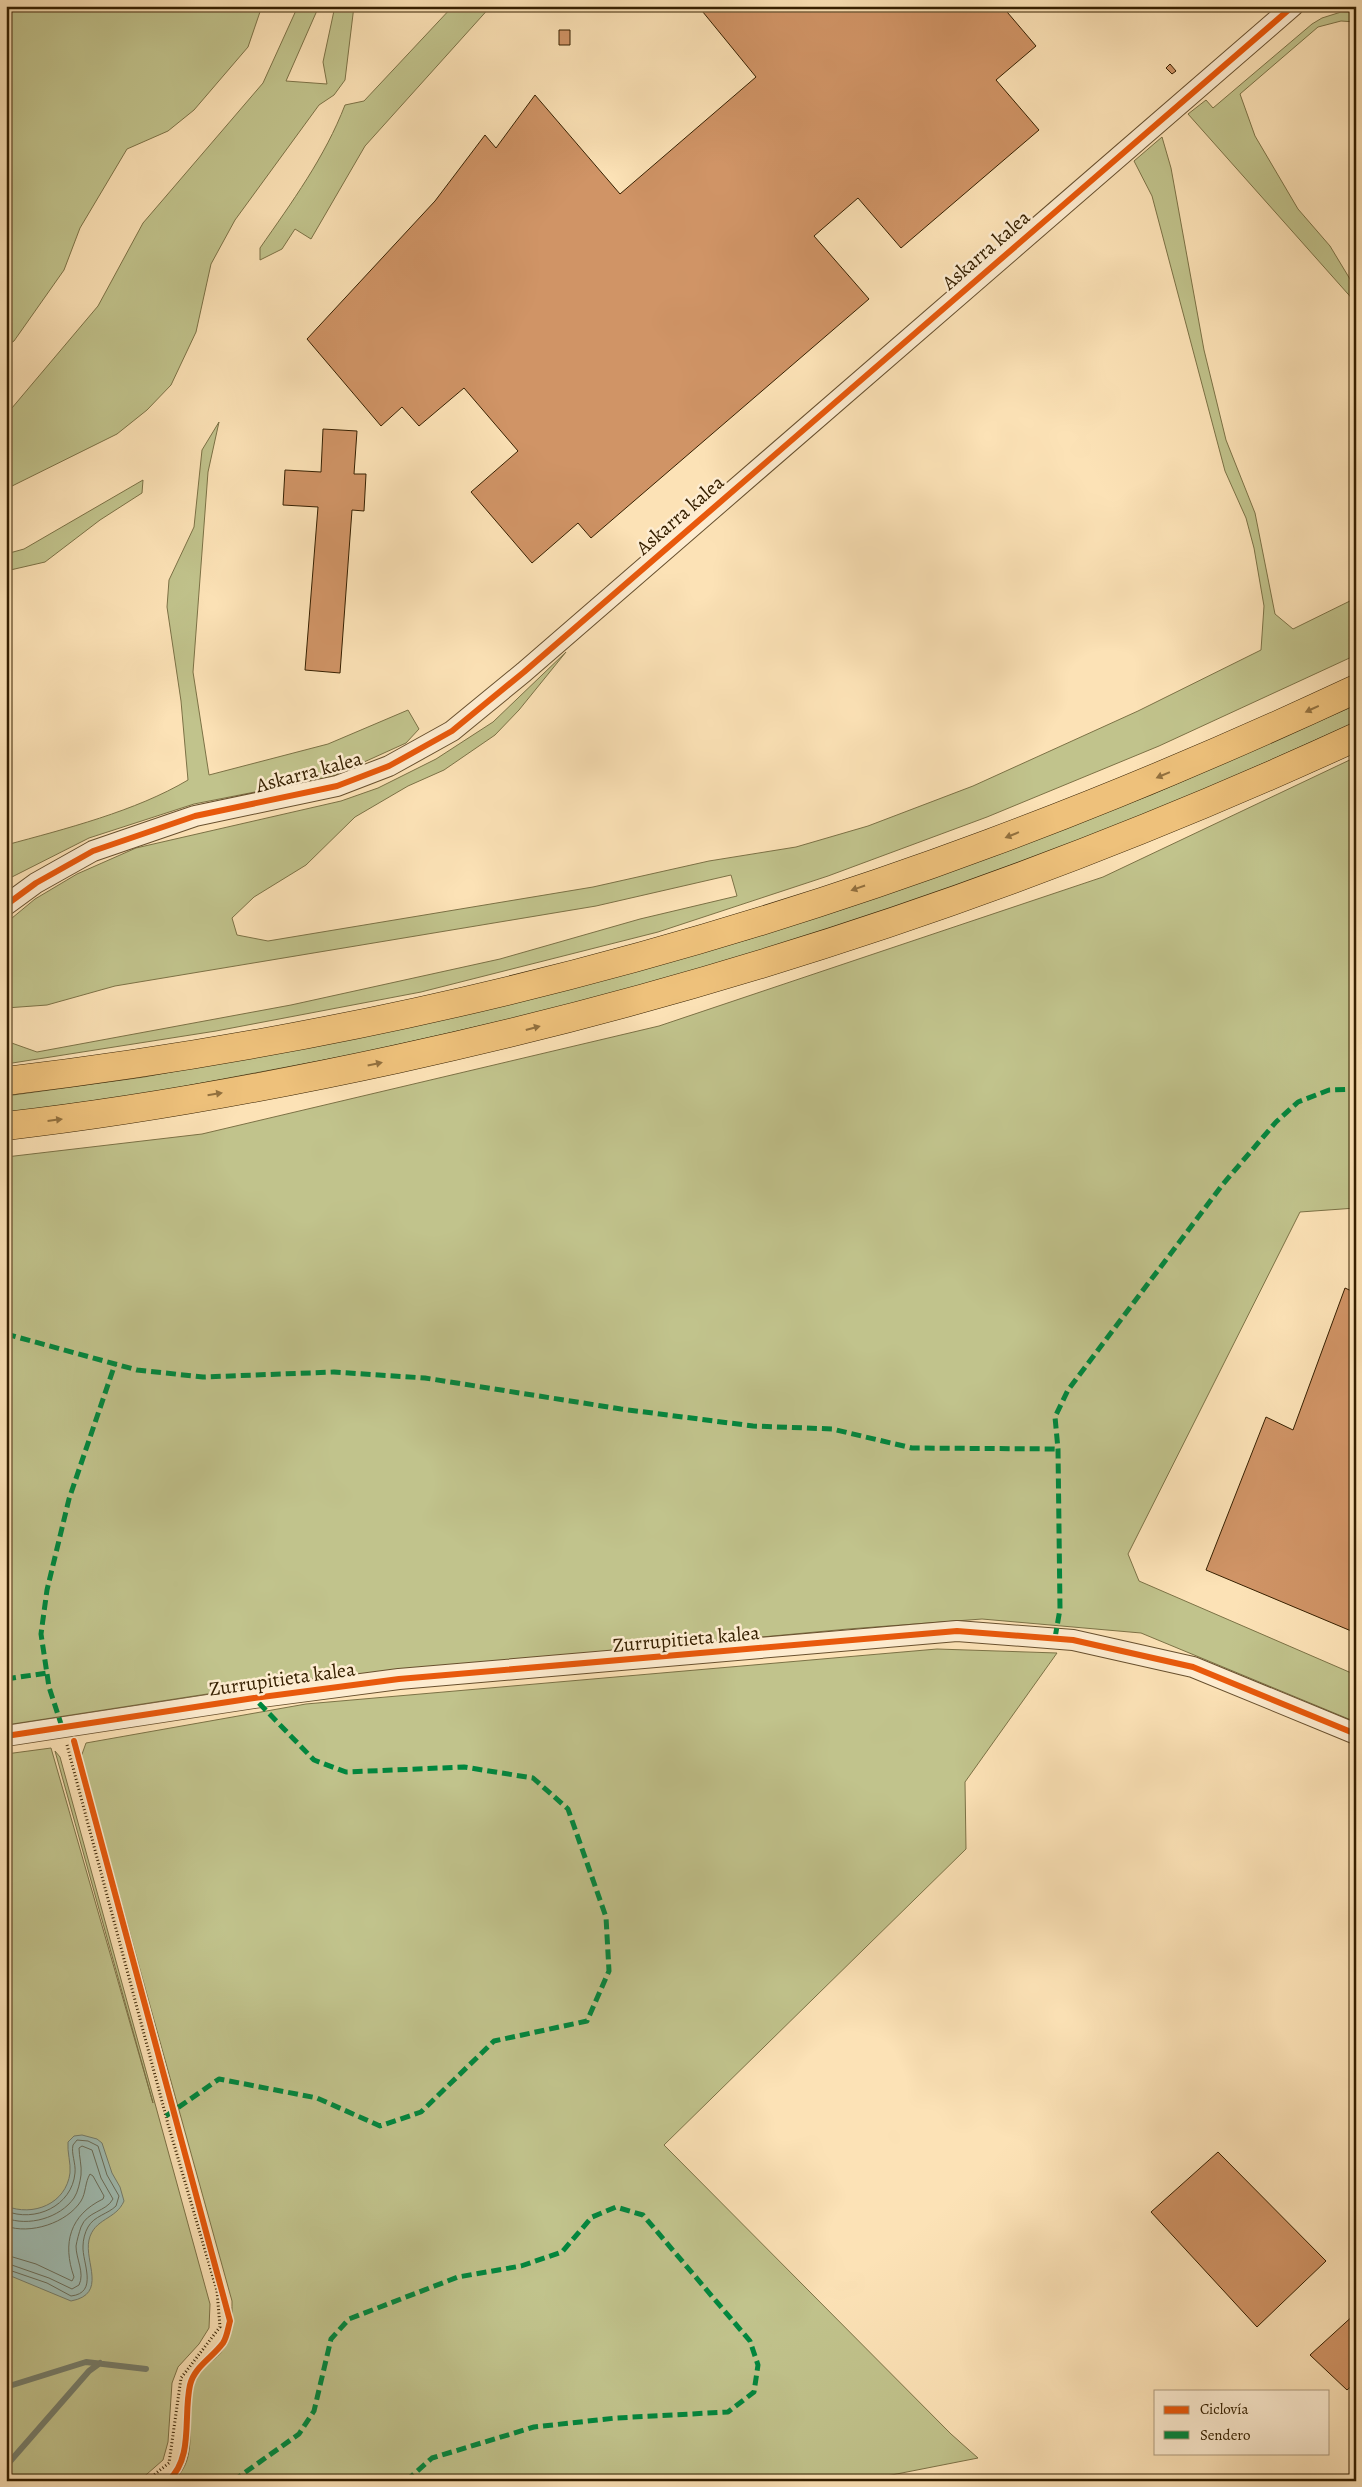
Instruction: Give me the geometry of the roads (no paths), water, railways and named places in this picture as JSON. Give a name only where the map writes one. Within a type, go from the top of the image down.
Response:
[{"type":"highway","points":[[6,1082],[288,1039],[505,991],[663,949],[814,904],[989,844],[1146,782],[1356,689]]},
{"type":"highway","points":[[6,1126],[59,1120],[299,1080],[507,1035],[677,990],[827,945],[997,887],[1177,816],[1356,738]]},
{"type":"street","name":"Askarra kalea","points":[[6,905],[36,883],[93,850],[195,816],[337,786],[389,766],[452,731],[524,672],[1293,6]]},
{"type":"street","name":"Zurrupitieta kalea","points":[[6,1736],[254,1698],[399,1680],[957,1631],[1073,1640],[1193,1667],[1356,1734]]},
{"type":"water","points":[[82,2135],[97,2139],[102,2143],[124,2201],[116,2212],[95,2227],[89,2240],[88,2249],[92,2284],[89,2292],[71,2301],[6,2274],[6,2206],[16,2209],[37,2209],[55,2200],[67,2184],[70,2173],[68,2142],[74,2136]]},
{"type":"waterway","points":[[6,2387],[86,2362],[146,2369]]},
{"type":"waterway","points":[[6,2466],[89,2371],[100,2363]]}]
